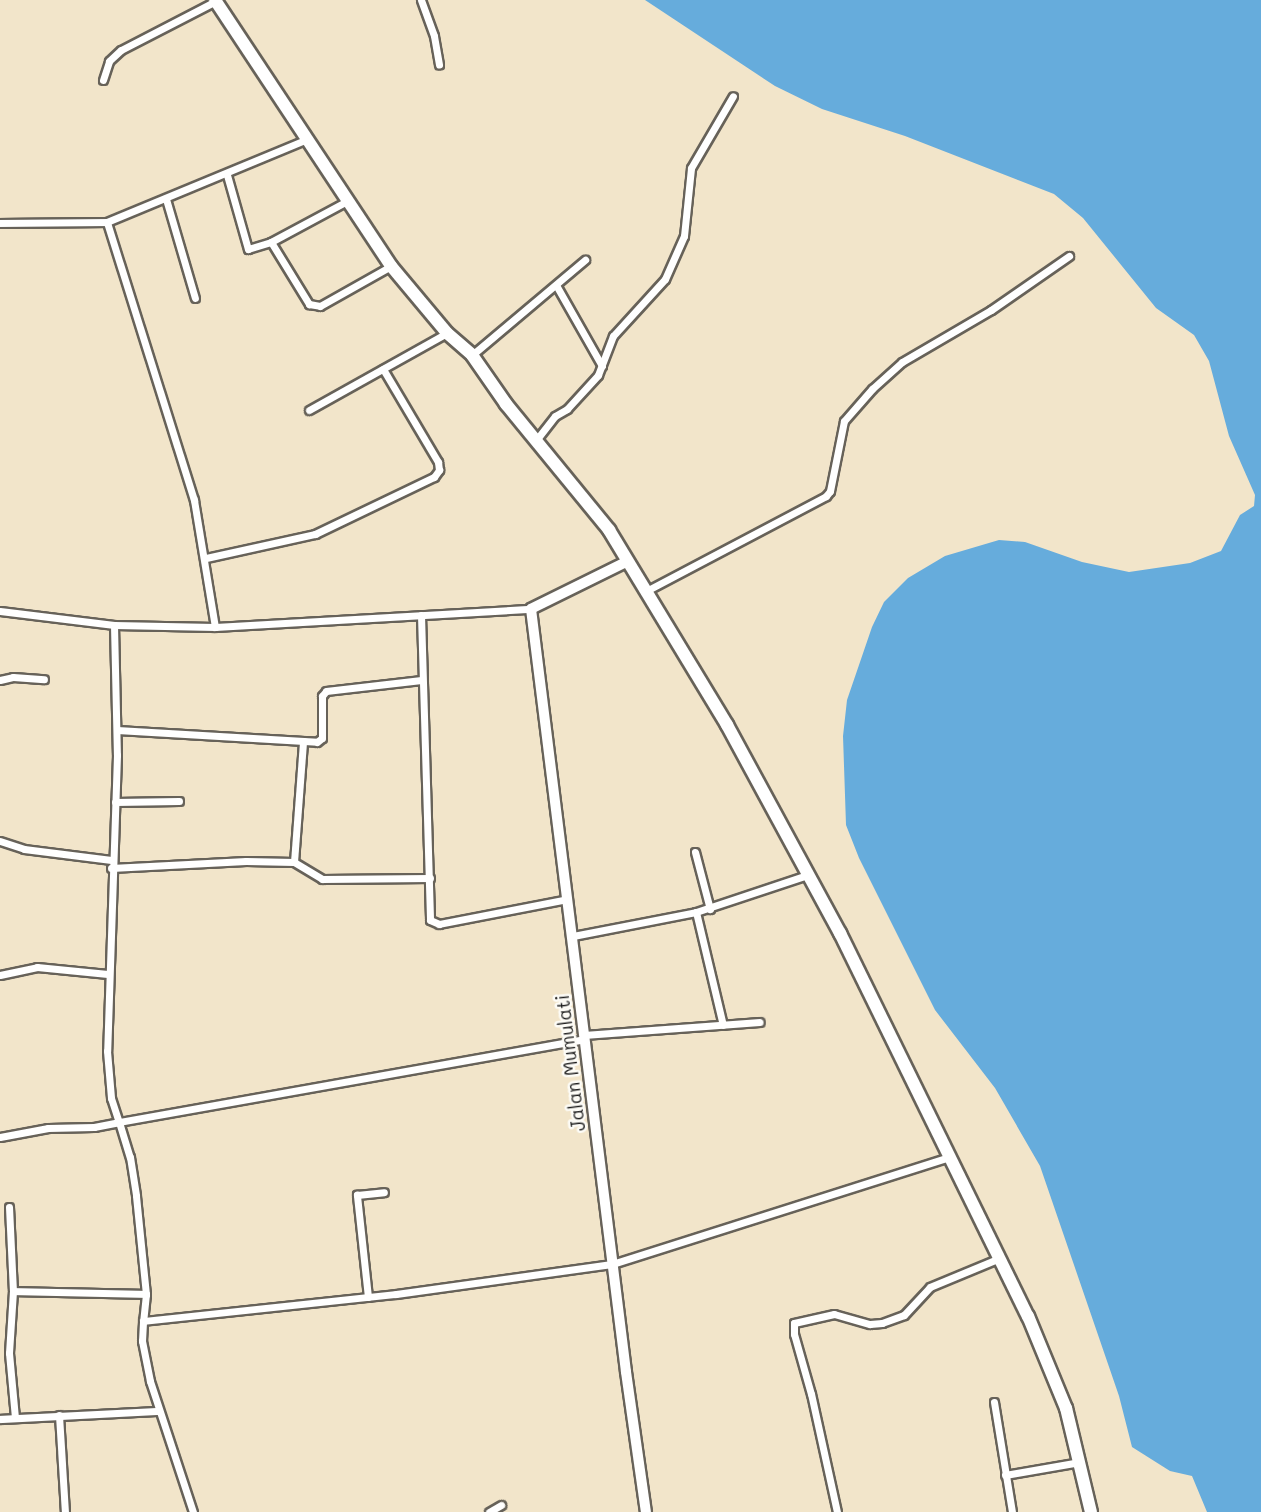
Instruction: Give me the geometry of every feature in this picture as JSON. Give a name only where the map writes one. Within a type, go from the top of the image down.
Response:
[{"type":"highway","points":[[216,0],[391,266],[447,332],[472,355],[506,404],[610,530],[727,725],[840,933],[1000,1258],[1066,1408],[1091,1512]]},
{"type":"street","points":[[103,80],[109,61],[121,50],[216,0]]},
{"type":"street","points":[[421,0],[434,36],[439,65]]},
{"type":"street","points":[[537,439],[602,366],[612,336],[662,284],[673,267],[686,226],[691,168],[733,96]]},
{"type":"street","points":[[0,223],[107,222],[227,175],[308,139]]},
{"type":"street","points":[[227,175],[247,247],[252,249],[271,242],[349,200]]},
{"type":"street","points":[[166,198],[195,298]]},
{"type":"street","points":[[107,222],[194,500],[206,558],[215,626]]},
{"type":"street","points":[[271,242],[313,307],[391,266]]},
{"type":"street","points":[[648,590],[826,496],[830,491],[844,421],[872,389],[902,362],[991,310],[1069,256]]},
{"type":"street","points":[[472,355],[585,260]]},
{"type":"street","points":[[556,285],[602,366]]},
{"type":"street","points":[[309,410],[447,332]]},
{"type":"street","points":[[206,558],[315,534],[434,477],[439,470],[438,461],[383,369]]},
{"type":"street","points":[[0,611],[114,625],[215,626],[531,609],[628,561]]},
{"type":"street","name":"Jalan Mumulati","points":[[531,609],[612,1264],[646,1512]]},
{"type":"street","points":[[421,615],[430,920],[433,923],[568,899]]},
{"type":"street","points":[[114,625],[117,730],[108,974],[109,1080],[130,1157],[146,1294],[142,1342],[158,1411],[192,1512]]},
{"type":"street","points":[[0,680],[13,677],[44,679]]},
{"type":"street","points":[[117,730],[317,742],[322,738],[322,696],[326,691],[421,680]]},
{"type":"street","points":[[295,862],[303,741]]},
{"type":"street","points":[[115,802],[179,801]]},
{"type":"street","points":[[0,841],[24,849],[111,864],[295,862],[322,879],[430,878]]},
{"type":"street","points":[[695,852],[710,909]]},
{"type":"street","points":[[573,936],[710,909],[807,875]]},
{"type":"street","points":[[696,912],[723,1025]]},
{"type":"street","points":[[0,975],[37,967],[108,974]]},
{"type":"street","points":[[0,1137],[48,1128],[94,1127],[585,1037],[760,1022]]},
{"type":"street","points":[[144,1321],[368,1297],[612,1264],[950,1157]]},
{"type":"street","points":[[368,1297],[358,1195],[384,1192]]},
{"type":"street","points":[[9,1207],[13,1291],[9,1353],[15,1418]]},
{"type":"street","points":[[837,1512],[811,1394],[793,1334],[794,1323],[834,1314],[870,1324],[882,1323],[904,1315],[930,1287],[1000,1258]]},
{"type":"street","points":[[13,1291],[146,1294]]},
{"type":"street","points":[[994,1402],[1012,1512]]},
{"type":"street","points":[[0,1419],[158,1411]]},
{"type":"street","points":[[59,1415],[65,1512]]},
{"type":"street","points":[[1005,1475],[1080,1462]]},
{"type":"street","points":[[489,1512],[501,1505]]},
{"type":"water","points":[[645,0],[1261,0],[1261,1512],[1207,1512],[1192,1476],[1170,1471],[1132,1447],[1119,1396],[1040,1166],[995,1088],[935,1010],[859,858],[846,825],[843,736],[847,700],[872,627],[884,602],[908,578],[945,556],[999,540],[1025,542],[1082,562],[1129,572],[1190,563],[1221,551],[1240,515],[1254,506],[1255,495],[1229,436],[1209,361],[1194,335],[1156,308],[1083,218],[1054,194],[905,136],[822,109],[775,86]]}]
